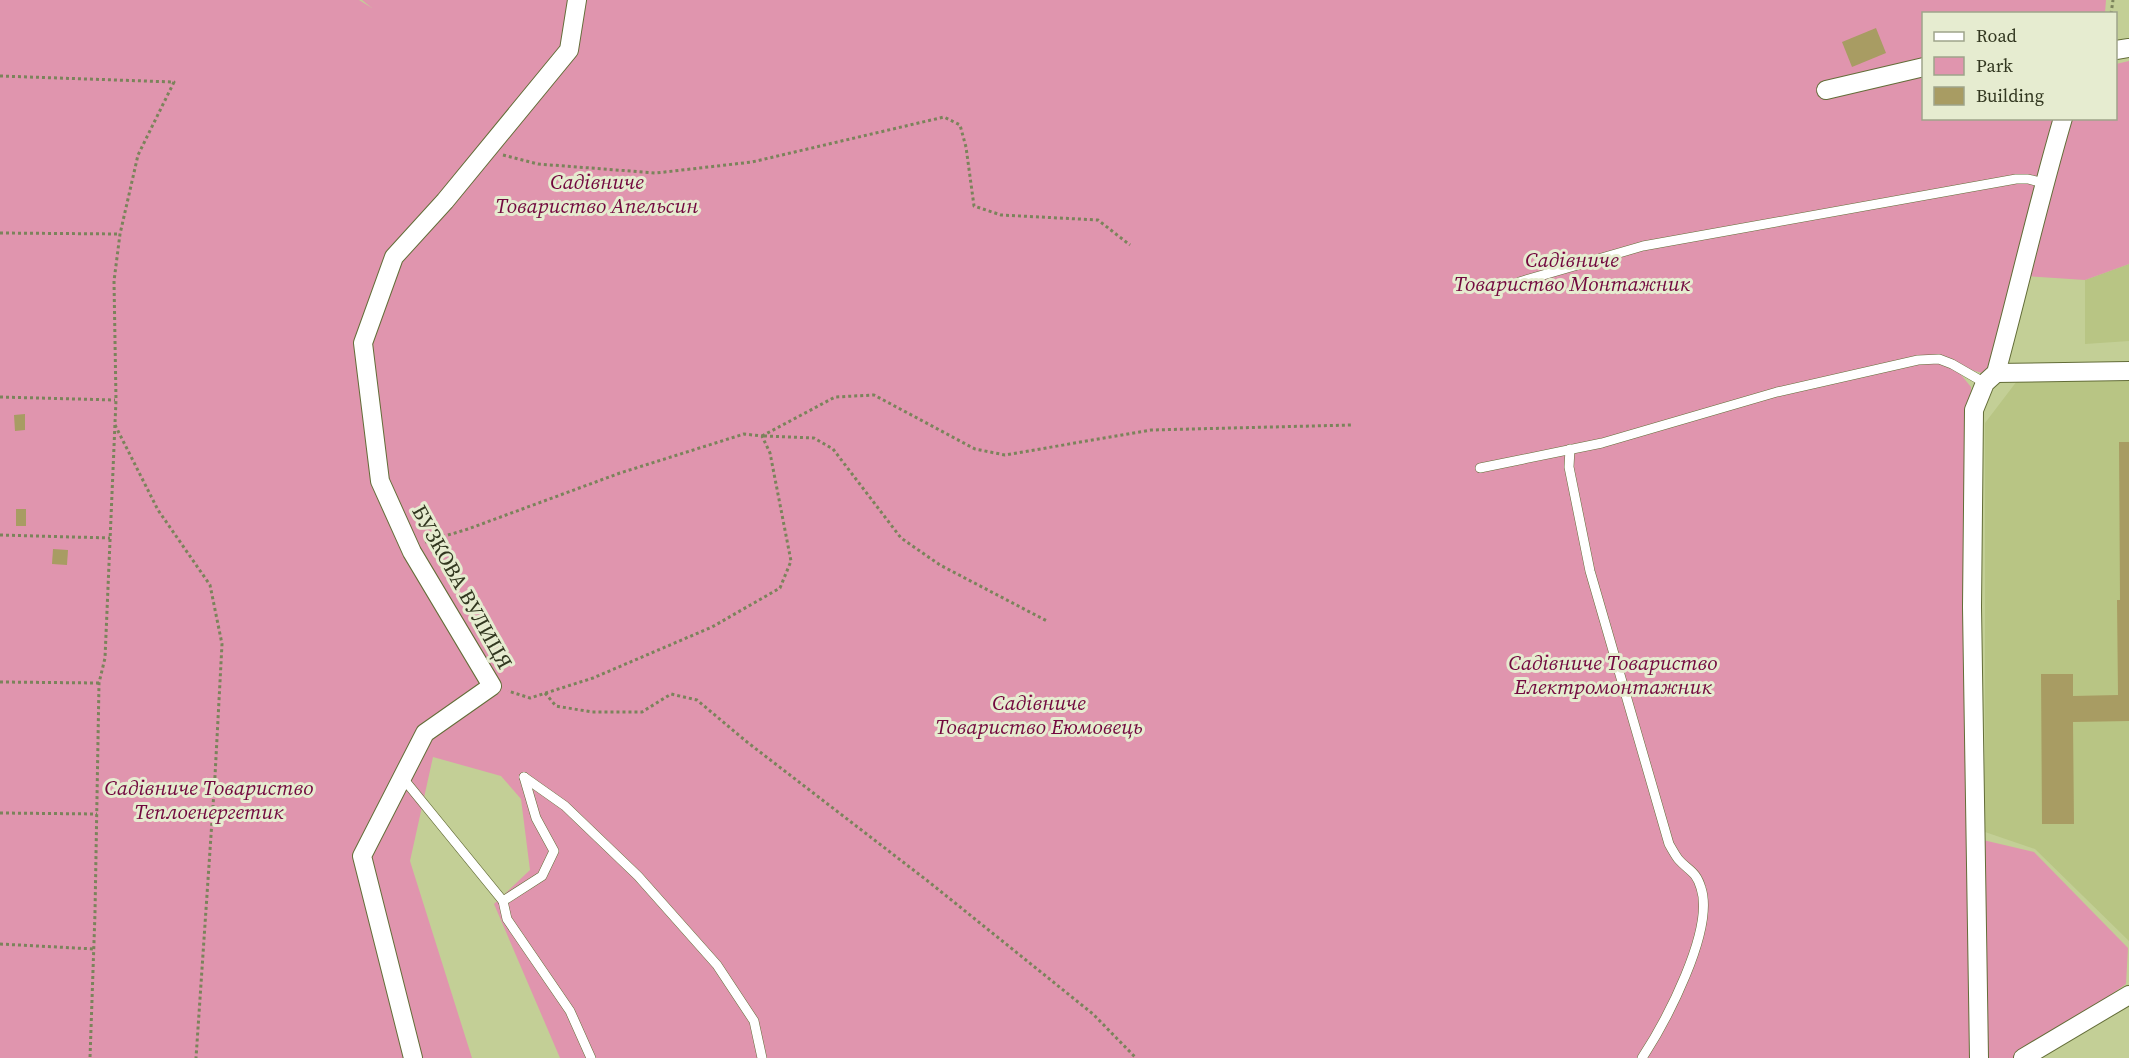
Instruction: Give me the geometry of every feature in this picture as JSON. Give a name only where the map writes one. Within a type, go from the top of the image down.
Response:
[{"type":"street","name":"БУЗКОВА ВУЛИЦЯ","points":[[413,1058],[362,856],[425,733],[492,686],[412,552],[380,481],[363,343],[394,257],[445,201],[569,50],[578,0]]},
{"type":"street","points":[[1826,90],[1922,67]]},
{"type":"street","points":[[1978,1058],[1972,595],[1974,410],[1990,378],[2020,285],[2044,183],[2062,120]]},
{"type":"street","points":[[1990,378],[2129,371]]},
{"type":"street","points":[[2023,1058],[2129,995]]},
{"type":"lane","points":[[1519,282],[1643,246],[2016,179],[2044,183]]},
{"type":"lane","points":[[1480,468],[1602,443],[1777,392],[1918,360],[1939,359],[1990,378]]},
{"type":"lane","points":[[1570,449],[1571,477],[1590,571],[1642,744],[1669,844],[1678,859],[1693,870],[1701,888],[1705,908],[1697,944],[1661,1029],[1642,1058]]},
{"type":"lane","points":[[402,777],[503,901],[507,919],[570,1011],[591,1058]]},
{"type":"lane","points":[[503,901],[542,876],[554,851],[536,818],[524,777],[565,806],[638,876],[717,965],[753,1021],[762,1058]]},
{"type":"path","points":[[0,76],[174,82],[138,155],[120,234],[114,281],[116,400],[105,658],[99,683],[90,1058]]},
{"type":"path","points":[[487,151],[538,164],[656,173],[752,162],[945,117],[960,125],[966,147],[974,207],[1001,215],[1098,220],[1130,245]]},
{"type":"path","points":[[0,233],[120,234]]},
{"type":"path","points":[[762,436],[835,397],[874,394],[975,449],[1005,455],[1151,430],[1350,425]]},
{"type":"path","points":[[0,397],[116,400]]},
{"type":"path","points":[[115,424],[158,510],[210,585],[222,644],[196,1058]]},
{"type":"path","points":[[411,546],[468,529],[620,473],[744,434],[814,438],[834,449],[901,538],[940,565],[1047,621]]},
{"type":"path","points":[[492,686],[530,698],[593,678],[712,627],[780,588],[791,561],[770,453],[762,436]]},
{"type":"path","points":[[0,535],[110,538]]},
{"type":"path","points":[[0,682],[99,683]]},
{"type":"path","points":[[545,693],[556,706],[592,712],[642,712],[671,694],[697,700],[747,742],[929,882],[1093,1014],[1136,1058]]},
{"type":"path","points":[[0,813],[97,814]]},
{"type":"path","points":[[0,944],[94,949]]},
{"type":"shaded area","points":[[2129,264],[2129,341],[2085,344],[2085,280]]},
{"type":"shaded area","points":[[2017,381],[2129,381],[2129,941],[2035,849],[1985,832],[1985,423]]},
{"type":"green space","points":[[0,0],[359,0],[372,8],[362,0],[2106,0],[2105,12],[1922,12],[1922,120],[2117,120],[2117,64],[2129,61],[2129,264],[2085,280],[2011,275],[2020,285],[1986,374],[1953,365],[1971,387],[1966,836],[2034,852],[2128,948],[2126,984],[2021,1058],[560,1058],[494,904],[530,870],[521,799],[501,776],[433,757],[410,861],[472,1058],[0,1058]]},
{"type":"building","points":[[1876,28],[1886,53],[1852,67],[1842,42]]},
{"type":"building","points":[[25,414],[25,430],[15,431],[14,415]]},
{"type":"building","points":[[2119,442],[2129,442],[2129,721],[2073,722],[2074,824],[2042,824],[2041,674],[2073,674],[2073,696],[2118,695]]},
{"type":"building","points":[[16,509],[26,509],[26,526],[16,526]]},
{"type":"building","points":[[53,549],[68,550],[67,565],[52,564]]},
{"type":"park label","name":"Садівниче Товариство Апельсин","points":[[597,194]]},
{"type":"park label","name":"Садівниче Товариство Монтажник","points":[[1572,272]]},
{"type":"park label","name":"Садівниче Товариство Електромонтажник","points":[[1613,675]]},
{"type":"park label","name":"Садівниче Товариство Еюмовець","points":[[1039,715]]},
{"type":"park label","name":"Садівниче Товариство Теплоенергетик","points":[[209,800]]}]
